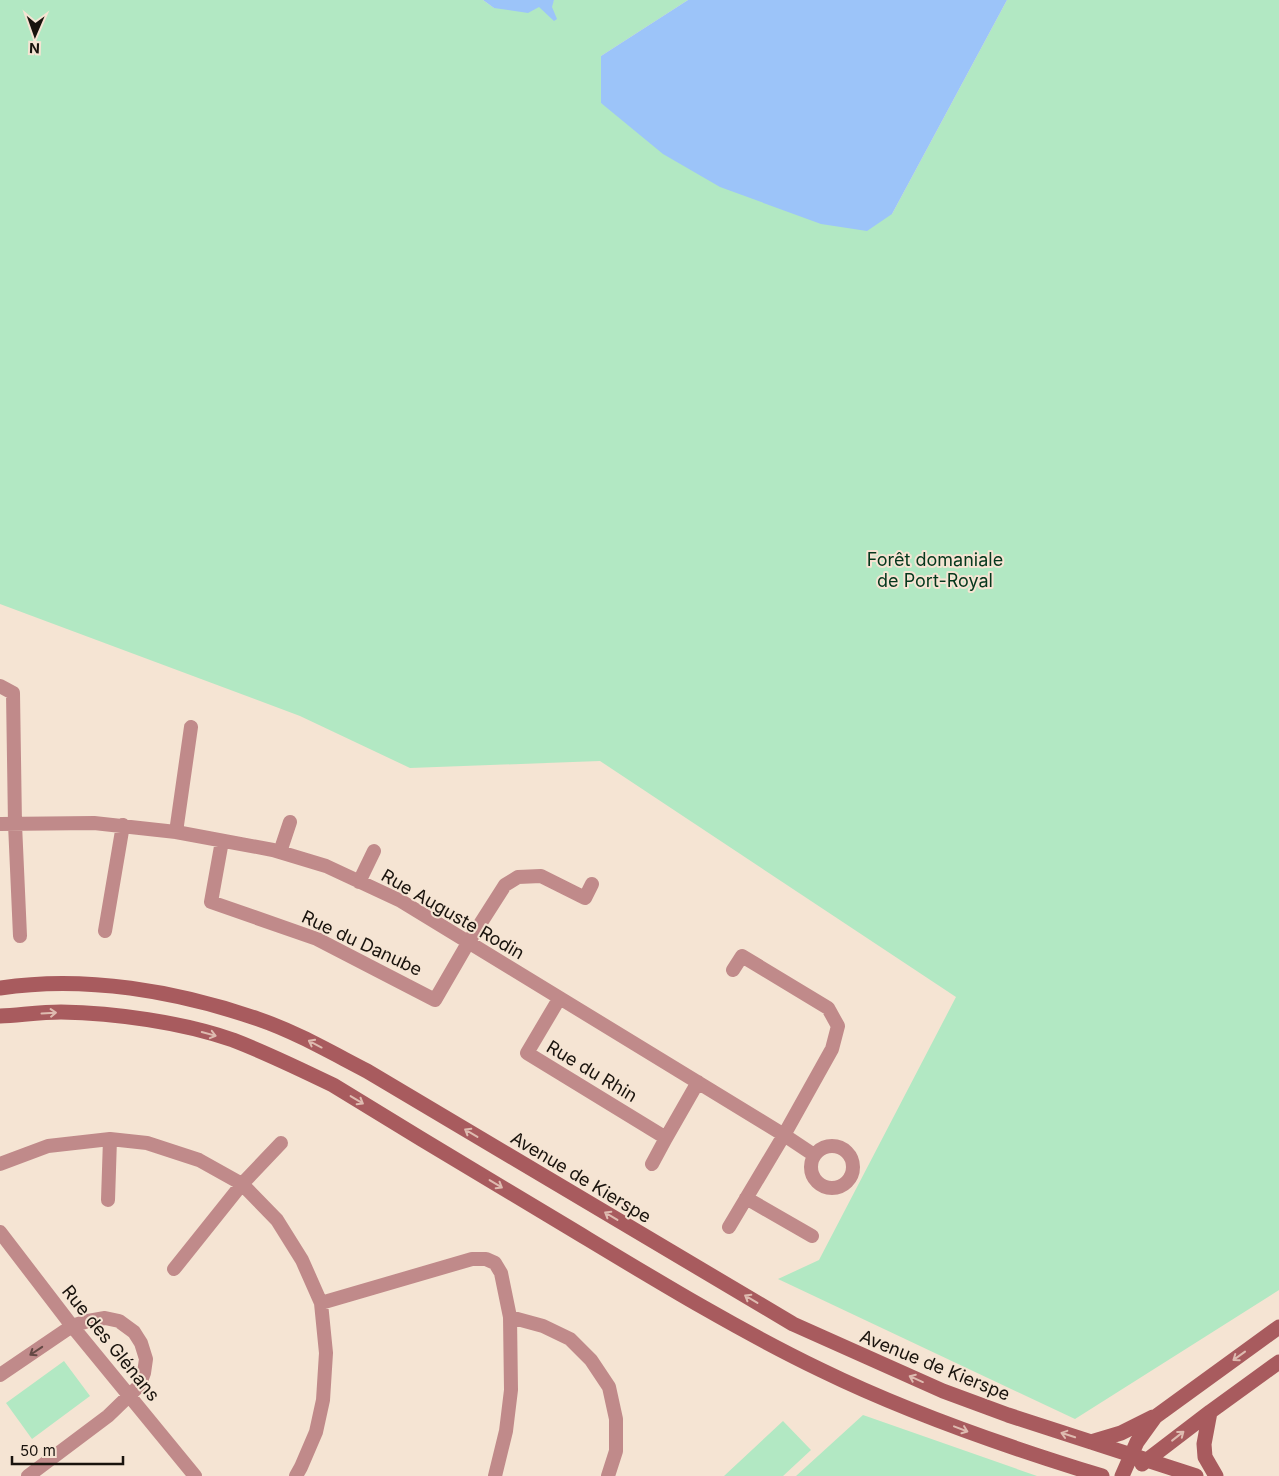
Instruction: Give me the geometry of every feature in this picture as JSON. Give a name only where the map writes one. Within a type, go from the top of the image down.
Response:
[{"type":"main road","name":"Avenue de Kierspe","points":[[0,988],[64,984],[124,987],[196,1001],[259,1019],[305,1038],[367,1072],[793,1324],[943,1391],[1008,1415],[1196,1476]]},
{"type":"main road","points":[[0,1016],[68,1013],[114,1015],[163,1023],[231,1040],[284,1061],[333,1085],[724,1320],[822,1371],[908,1408],[996,1442],[1102,1476]]},
{"type":"main road","points":[[1091,1442],[1122,1433],[1155,1416],[1279,1327]]},
{"type":"main road","points":[[1127,1476],[1279,1362]]},
{"type":"main road","points":[[1210,1412],[1205,1439],[1205,1457],[1216,1476]]},
{"type":"main road","points":[[1122,1476],[1138,1442],[1155,1416]]},
{"type":"street","points":[[0,686],[13,693],[15,824],[20,936]]},
{"type":"street","points":[[176,832],[191,726]]},
{"type":"street","name":"Rue Auguste Rodin","points":[[0,824],[88,822],[123,825],[176,832],[280,852],[326,866],[401,901],[814,1155]]},
{"type":"street","points":[[280,852],[290,822]]},
{"type":"street","points":[[105,932],[123,825]]},
{"type":"street","name":"Rue du Danube","points":[[222,841],[211,902],[317,939],[435,1000],[468,943]]},
{"type":"street","points":[[360,882],[374,851]]},
{"type":"street","points":[[468,943],[505,885],[518,877],[541,876],[584,898],[592,884]]},
{"type":"street","points":[[729,1227],[784,1135],[832,1049],[838,1026],[828,1008],[742,956],[733,970]]},
{"type":"street","name":"Rue du Rhin","points":[[559,999],[527,1053],[666,1138]]},
{"type":"street","points":[[652,1164],[698,1082]]},
{"type":"street","points":[[1,1161],[48,1146],[110,1139],[147,1143],[199,1160],[242,1184],[277,1220],[302,1260],[321,1303],[326,1353],[323,1400],[316,1432],[296,1476]]},
{"type":"street","points":[[108,1200],[110,1139]]},
{"type":"street","points":[[174,1270],[242,1184],[281,1143]]},
{"type":"street","points":[[746,1198],[812,1236]]},
{"type":"street","name":"Rue des Glénans","points":[[0,1232],[72,1326],[195,1476]]},
{"type":"street","points":[[321,1303],[472,1259],[486,1259],[495,1263],[501,1273],[510,1318],[511,1390],[506,1431],[494,1476]]},
{"type":"street","points":[[0,1375],[72,1326],[105,1318],[119,1321],[134,1332],[141,1343],[146,1359],[144,1373],[139,1386],[108,1416],[28,1476]]},
{"type":"street","points":[[510,1318],[543,1326],[570,1339],[591,1360],[609,1387],[616,1419],[616,1451],[608,1476]]},
{"type":"green space","name":"Forêt domaniale de Port-Royal","points":[[0,0],[483,0],[494,8],[551,6],[554,0],[688,0],[601,56],[601,103],[892,214],[1007,0],[1279,0],[1279,1290],[1075,1419],[778,1279],[819,1260],[956,997],[600,761],[410,768],[300,716],[0,604]]},
{"type":"green space","points":[[64,1361],[90,1396],[32,1439],[6,1403]]},
{"type":"green space","points":[[863,1415],[1037,1476],[796,1476]]},
{"type":"green space","points":[[783,1421],[811,1450],[783,1476],[724,1476]]},
{"type":"water","points":[[483,0],[554,0],[552,7],[557,19],[554,21],[539,7],[528,13],[494,8]]},
{"type":"water","points":[[688,0],[1007,0],[892,214],[867,231],[821,224],[720,187],[663,154],[601,103],[601,56]]}]
